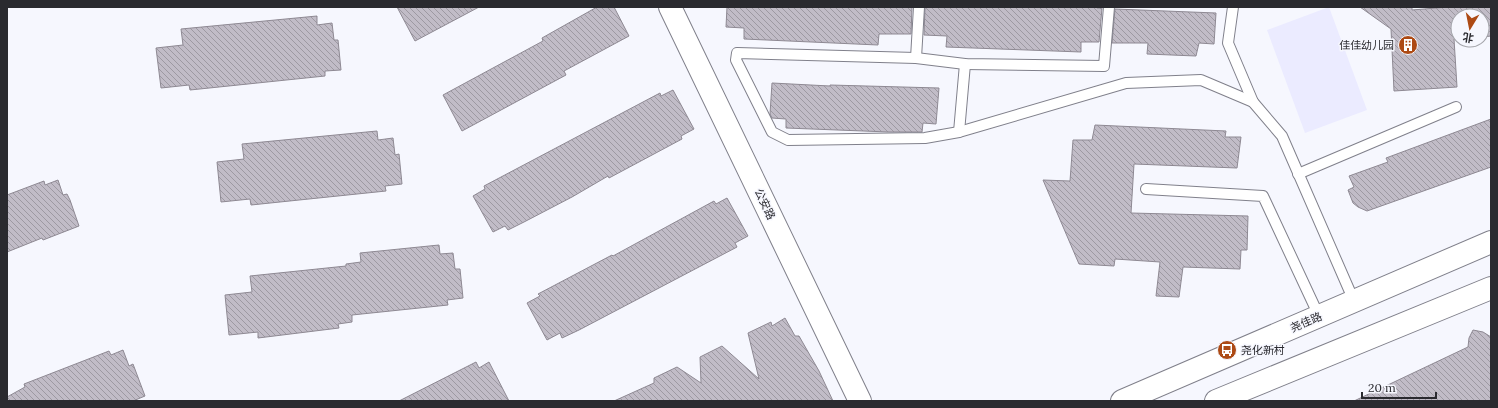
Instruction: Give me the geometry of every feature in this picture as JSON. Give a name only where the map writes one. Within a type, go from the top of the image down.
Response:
[{"type":"main road","name":"公安路","points":[[670,7],[860,401]]},
{"type":"main road","name":"尧佳路","points":[[1122,401],[1491,242]]},
{"type":"main road","points":[[1216,401],[1491,288]]},
{"type":"lane","points":[[916,58],[919,7]]},
{"type":"lane","points":[[1109,7],[1104,66],[965,64],[916,58],[737,53],[736,60],[772,132],[788,140],[925,138],[959,132],[1126,83],[1202,80],[1253,102]]},
{"type":"lane","points":[[1233,7],[1228,43],[1253,102],[1282,136],[1354,301]]},
{"type":"lane","points":[[959,132],[965,64]]},
{"type":"lane","points":[[1298,174],[1456,107]]},
{"type":"lane","points":[[1146,189],[1263,196],[1319,316]]},
{"type":"shaded area","points":[[1329,7],[1367,110],[1305,133],[1267,30]]},
{"type":"building","points":[[397,7],[479,7],[415,41]]},
{"type":"building","points":[[597,7],[614,7],[629,36],[564,71],[566,75],[462,131],[443,95],[543,41],[542,38]]},
{"type":"building","points":[[727,7],[912,7],[911,34],[879,34],[878,45],[744,39],[744,28],[726,27]]},
{"type":"building","points":[[925,7],[1102,8],[1099,42],[1081,42],[1081,52],[946,47],[947,36],[924,35]]},
{"type":"building","name":"佳佳幼儿园","points":[[1360,7],[1412,7],[1412,10],[1448,7],[1491,7],[1490,36],[1490,8],[1450,8],[1450,48],[1455,48],[1457,87],[1394,91],[1391,29]]},
{"type":"building","points":[[1115,9],[1216,13],[1214,44],[1199,43],[1196,56],[1147,54],[1148,43],[1112,43]]},
{"type":"building","points":[[317,16],[317,25],[332,23],[334,40],[338,40],[341,70],[325,71],[325,76],[190,90],[189,85],[161,88],[156,48],[183,45],[181,29]]},
{"type":"building","points":[[772,83],[830,86],[939,88],[936,124],[923,123],[922,132],[786,128],[786,119],[772,118],[770,114]]},
{"type":"building","points":[[673,90],[694,129],[681,136],[682,139],[609,178],[608,176],[572,197],[508,230],[505,226],[493,232],[473,196],[485,189],[484,186],[660,93],[661,96]]},
{"type":"building","points":[[1491,119],[1491,167],[1367,211],[1353,203],[1348,190],[1354,187],[1349,176],[1388,162],[1386,158]]},
{"type":"building","points":[[1095,125],[1226,131],[1225,137],[1241,137],[1237,168],[1134,164],[1131,213],[1248,216],[1247,250],[1241,250],[1240,269],[1183,267],[1179,297],[1156,296],[1160,262],[1115,259],[1114,266],[1079,264],[1043,180],[1070,181],[1073,140],[1092,140]]},
{"type":"building","points":[[377,131],[378,140],[393,138],[395,155],[399,154],[402,184],[385,186],[386,191],[251,205],[250,199],[221,202],[217,162],[244,159],[242,144]]},
{"type":"building","points":[[58,180],[63,195],[67,194],[70,200],[79,226],[43,240],[42,238],[7,252],[7,195],[44,181],[45,185]]},
{"type":"building","points":[[727,198],[748,236],[735,243],[737,247],[579,330],[562,338],[560,333],[547,340],[527,303],[540,296],[538,294],[612,255],[613,256],[714,201],[716,204]]},
{"type":"building","points":[[439,245],[440,254],[453,253],[455,269],[460,269],[463,298],[447,300],[448,305],[352,315],[352,322],[338,324],[339,328],[258,338],[258,332],[229,335],[225,295],[252,292],[250,276],[346,266],[346,264],[361,262],[360,253]]},
{"type":"building","points":[[785,318],[795,336],[799,336],[819,371],[833,401],[614,401],[654,383],[654,378],[677,367],[701,383],[700,357],[722,346],[759,379],[748,333],[771,322],[772,326]]},
{"type":"building","points":[[1473,330],[1483,332],[1491,337],[1491,401],[1354,401],[1468,347],[1469,338]]},
{"type":"building","points":[[123,350],[129,366],[133,364],[145,396],[133,401],[7,401],[7,397],[25,387],[24,384],[109,351],[111,355]]},
{"type":"building","points":[[476,362],[479,368],[489,362],[509,401],[399,401]]},
{"type":"place","name":"佳佳幼儿园","points":[[1408,45]]},
{"type":"place","name":"尧化新村","points":[[1227,350]]}]
